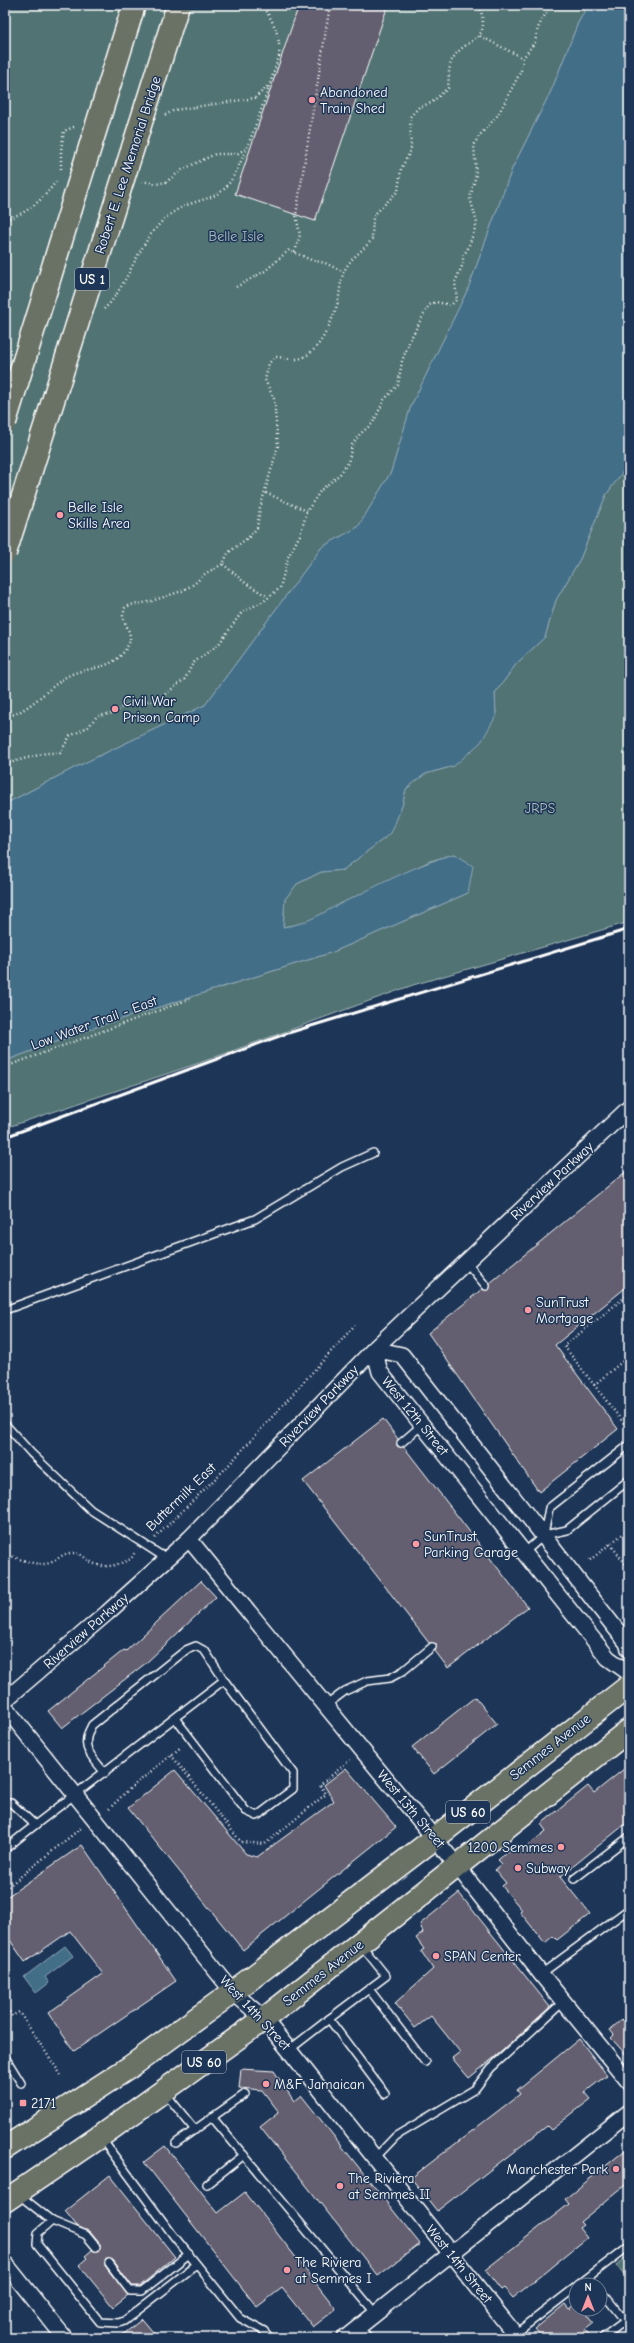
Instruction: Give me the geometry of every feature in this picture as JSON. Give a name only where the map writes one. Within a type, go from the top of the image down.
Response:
[{"type":"main road","points":[[5,422],[134,5]]},
{"type":"main road","name":"Robert E. Lee Memorial Bridge","points":[[5,553],[178,5]]},
{"type":"main road","name":"Semmes Avenue","points":[[5,2148],[130,2067],[234,1992],[435,1838],[629,1686]]},
{"type":"main road","name":"Semmes Avenue","points":[[11,2197],[100,2136],[264,2019],[458,1867],[629,1730]]},
{"type":"street","name":"Riverview Parkway","points":[[5,1700],[167,1560],[374,1349],[629,1108]]},
{"type":"street","name":"West 12th Street","points":[[629,1649],[627,1643],[544,1535],[402,1355],[374,1349],[380,1372],[608,1658],[629,1672]]},
{"type":"street","name":"West 13th Street","points":[[189,1539],[435,1838],[563,2002],[629,2082]]},
{"type":"street","name":"West 14th Street","points":[[5,1707],[234,1992],[264,2019],[450,2254],[517,2336]]},
{"type":"street","points":[[345,2338],[363,2333],[376,2314],[629,2112]]},
{"type":"street","points":[[5,2263],[65,2338]]},
{"type":"lane","points":[[5,1310],[255,1219],[342,1167],[373,1153]]},
{"type":"lane","points":[[466,1262],[486,1286]]},
{"type":"lane","points":[[5,1424],[31,1453],[91,1510],[167,1560]]},
{"type":"lane","points":[[401,1443],[422,1425]]},
{"type":"lane","points":[[544,1535],[549,1508],[629,1445]]},
{"type":"lane","points":[[524,1553],[544,1535],[567,1530],[629,1480]]},
{"type":"lane","points":[[105,1773],[86,1749],[86,1736],[92,1725],[186,1650],[196,1646],[205,1651],[224,1680],[293,1773],[292,1789],[257,1816],[246,1811],[175,1718]]},
{"type":"lane","points":[[325,1706],[345,1691],[362,1684],[390,1678],[402,1671],[432,1647]]},
{"type":"lane","points":[[5,1849],[74,1794],[105,1773],[224,1680]]},
{"type":"lane","points":[[5,1803],[11,1803],[35,1825]]},
{"type":"lane","points":[[574,1879],[629,1837]]},
{"type":"lane","points":[[541,1974],[629,1909]]},
{"type":"lane","points":[[289,2050],[386,1976],[360,1944]]},
{"type":"lane","points":[[369,1989],[425,2062]]},
{"type":"lane","points":[[375,2158],[396,2136],[475,2089],[491,2068],[563,2002]]},
{"type":"lane","points":[[329,2019],[385,2094]]},
{"type":"lane","points":[[5,2057],[21,2083]]},
{"type":"lane","points":[[163,2091],[195,2130]]},
{"type":"lane","points":[[176,2143],[245,2094]]},
{"type":"lane","points":[[212,2117],[376,2314]]},
{"type":"lane","points":[[100,2136],[196,2265],[240,2318],[264,2331],[270,2338]]},
{"type":"lane","points":[[207,2184],[244,2155]]},
{"type":"lane","points":[[11,2197],[52,2222],[86,2235],[96,2247]]},
{"type":"lane","points":[[52,2222],[38,2234],[37,2244],[100,2322],[119,2323],[124,2321],[196,2265]]},
{"type":"lane","points":[[589,2277],[629,2246]]},
{"type":"lane","points":[[109,2264],[130,2291],[142,2291],[188,2254]]},
{"type":"lane","points":[[517,2336],[568,2294]]},
{"type":"lane","points":[[602,2338],[625,2320],[608,2299]]},
{"type":"path","points":[[101,311],[111,303],[129,269],[155,229],[171,212],[191,203],[210,199],[225,189],[236,170],[247,148],[279,56],[280,44],[277,30],[262,5]]},
{"type":"path","points":[[295,252],[300,235],[296,215],[330,5]]},
{"type":"path","points":[[5,716],[12,716],[20,712],[66,677],[75,672],[102,667],[124,652],[130,643],[130,635],[122,616],[125,608],[130,605],[149,602],[182,591],[223,564],[228,553],[250,536],[257,528],[260,508],[266,493],[278,446],[274,399],[265,380],[269,363],[276,356],[289,360],[304,358],[314,349],[338,302],[344,272],[354,258],[372,239],[373,216],[398,190],[401,170],[411,150],[410,117],[419,107],[431,102],[448,88],[451,61],[458,52],[480,36],[483,20],[479,5]]},
{"type":"path","points":[[5,764],[46,753],[60,752],[70,736],[88,727],[97,716],[110,714],[133,702],[154,701],[164,695],[185,679],[193,663],[219,644],[242,612],[268,597],[282,584],[288,557],[300,535],[307,511],[321,490],[340,474],[348,463],[352,445],[360,434],[373,424],[384,400],[398,385],[402,361],[410,340],[429,306],[436,302],[451,305],[457,299],[455,282],[462,264],[463,256],[468,248],[477,223],[470,198],[476,175],[474,144],[498,115],[521,71],[523,58],[536,42],[538,28],[548,9],[553,5]]},
{"type":"path","points":[[480,36],[523,58]]},
{"type":"path","points":[[5,219],[15,216],[41,202],[62,174]]},
{"type":"path","points":[[236,288],[265,271],[289,250],[344,272]]},
{"type":"path","points":[[266,493],[307,511]]},
{"type":"path","points":[[223,564],[244,582],[268,597]]},
{"type":"path","name":"Low Water Trail - East","points":[[5,1067],[190,999]]},
{"type":"path","points":[[629,1294],[564,1346],[629,1430]]},
{"type":"path","name":"Buttermilk East","points":[[5,1554],[42,1564],[52,1562],[61,1554],[73,1552],[82,1554],[92,1563],[104,1567],[131,1559],[141,1542],[153,1541],[226,1468],[355,1325]]},
{"type":"path","points":[[594,1385],[629,1356]]},
{"type":"path","points":[[590,1560],[629,1529]]},
{"type":"path","points":[[610,1544],[629,1568]]},
{"type":"path","points":[[109,1809],[127,1791],[183,1746],[180,1742]]},
{"type":"path","points":[[5,1889],[86,1824]]},
{"type":"path","points":[[5,2005],[12,2016],[19,2012],[61,2075]]},
{"type":"green space","name":"Belle Isle","points":[[5,5],[588,5],[578,23],[552,89],[512,169],[468,289],[411,406],[391,472],[358,527],[322,547],[205,705],[74,768],[5,804]]},
{"type":"green space","name":"JRPS","points":[[629,463],[629,922],[413,985],[199,1063],[5,1128],[5,1061],[96,1027],[333,952],[468,893],[454,854],[430,861],[340,904],[309,922],[283,927],[285,899],[297,884],[321,872],[343,870],[391,833],[402,806],[406,789],[425,774],[454,766],[496,716],[495,693],[517,663],[545,637],[556,600],[580,559],[606,495]]},
{"type":"green space","points":[[629,2255],[629,2282],[616,2265]]},
{"type":"water","points":[[588,5],[629,5],[629,463],[606,495],[580,559],[556,600],[545,637],[517,663],[495,693],[496,716],[481,742],[454,766],[425,774],[406,789],[402,806],[391,833],[343,870],[321,872],[297,884],[285,899],[283,927],[292,926],[307,921],[397,876],[454,854],[473,866],[468,893],[333,952],[96,1027],[5,1061],[5,804],[74,768],[205,705],[322,547],[358,527],[391,472],[411,406],[468,289],[512,169],[552,89],[578,23]]},
{"type":"water","points":[[65,1946],[73,1956],[45,1977],[49,1983],[36,1993],[24,1977]]},
{"type":"building","name":"Abandoned Train Shed","points":[[299,5],[388,5],[315,221],[235,194]]},
{"type":"building","name":"SunTrust Mortgage","points":[[629,1169],[629,1285],[555,1345],[618,1429],[539,1492],[428,1333],[482,1289],[489,1290],[490,1283]]},
{"type":"building","name":"SunTrust Parking Garage","points":[[383,1419],[398,1439],[397,1446],[404,1447],[528,1607],[448,1668],[435,1651],[436,1644],[429,1643],[303,1481]]},
{"type":"building","points":[[201,1581],[216,1597],[146,1663],[62,1728],[48,1711],[124,1650],[126,1651]]},
{"type":"building","points":[[475,1697],[497,1724],[434,1774],[412,1747]]},
{"type":"building","name":"1200 Semmes","points":[[629,1765],[629,1821],[560,1877],[590,1914],[557,1940],[553,1936],[545,1943],[520,1912],[522,1910],[502,1886],[506,1883],[495,1870],[502,1864],[498,1860],[517,1844],[522,1850],[546,1831],[541,1824],[588,1786],[594,1793]]},
{"type":"building","points":[[346,1768],[396,1827],[243,1950],[128,1808],[175,1770],[246,1854],[257,1857],[334,1801],[324,1785]]},
{"type":"building","points":[[82,1845],[176,1981],[74,2051],[48,2013],[103,1974],[70,1931],[25,1962],[5,1933],[5,1898]]},
{"type":"building","points":[[459,1893],[550,2007],[501,2052],[469,2078],[452,2058],[460,2052],[431,2016],[415,2028],[395,2003],[433,1969],[421,1951],[424,1949],[416,1938],[423,1933],[420,1924]]},
{"type":"building","points":[[622,2019],[626,2023],[629,2021],[629,2058],[611,2038],[614,2035],[610,2030]]},
{"type":"building","points":[[579,2039],[607,2075],[585,2092],[591,2099],[551,2130],[547,2126],[437,2211],[411,2178],[520,2094],[517,2090]]},
{"type":"building","name":"The Riviera at Semmes II","points":[[241,2069],[274,2071],[294,2101],[301,2095],[420,2244],[378,2276],[260,2127],[279,2112],[262,2090],[239,2088]]},
{"type":"building","points":[[165,2146],[218,2213],[245,2192],[336,2309],[313,2327],[282,2288],[257,2307],[144,2162]]},
{"type":"building","points":[[629,2147],[629,2182],[580,2222],[583,2225],[579,2228],[587,2238],[513,2298],[504,2288],[501,2290],[485,2270],[569,2204],[565,2199]]},
{"type":"building","points":[[110,2175],[175,2257],[140,2286],[132,2286],[113,2260],[106,2259],[105,2266],[128,2295],[113,2307],[79,2265],[87,2258],[85,2256],[92,2250],[99,2251],[100,2244],[90,2232],[77,2226],[65,2211]]},
{"type":"building","points":[[565,2304],[568,2308],[568,2317],[589,2317],[594,2323],[585,2330],[592,2338],[543,2338],[535,2329]]},
{"type":"building","points":[[142,2319],[158,2338],[119,2338]]},
{"type":"railway","points":[[5,1137],[285,1034],[629,929]]},
{"type":"place","name":"Abandoned Train Shed","points":[[312,100]]},
{"type":"place","name":"Belle Isle Skills Area","points":[[60,515]]},
{"type":"place","name":"Civil War Prison Camp","points":[[115,709]]},
{"type":"place","name":"SunTrust Mortgage","points":[[528,1310]]},
{"type":"place","name":"SunTrust Parking Garage","points":[[416,1544]]},
{"type":"place","name":"1200 Semmes","points":[[561,1847]]},
{"type":"place","name":"Subway","points":[[518,1868]]},
{"type":"place","name":"SPAN Center","points":[[436,1956]]},
{"type":"place","name":"M&F Jamaican","points":[[266,2084]]},
{"type":"place","name":"2171","points":[[23,2103]]},
{"type":"place","name":"Manchester Park","points":[[616,2169]]},
{"type":"place","name":"The Riviera at Semmes II","points":[[340,2186]]},
{"type":"place","name":"The Riviera at Semmes I","points":[[287,2270]]}]
